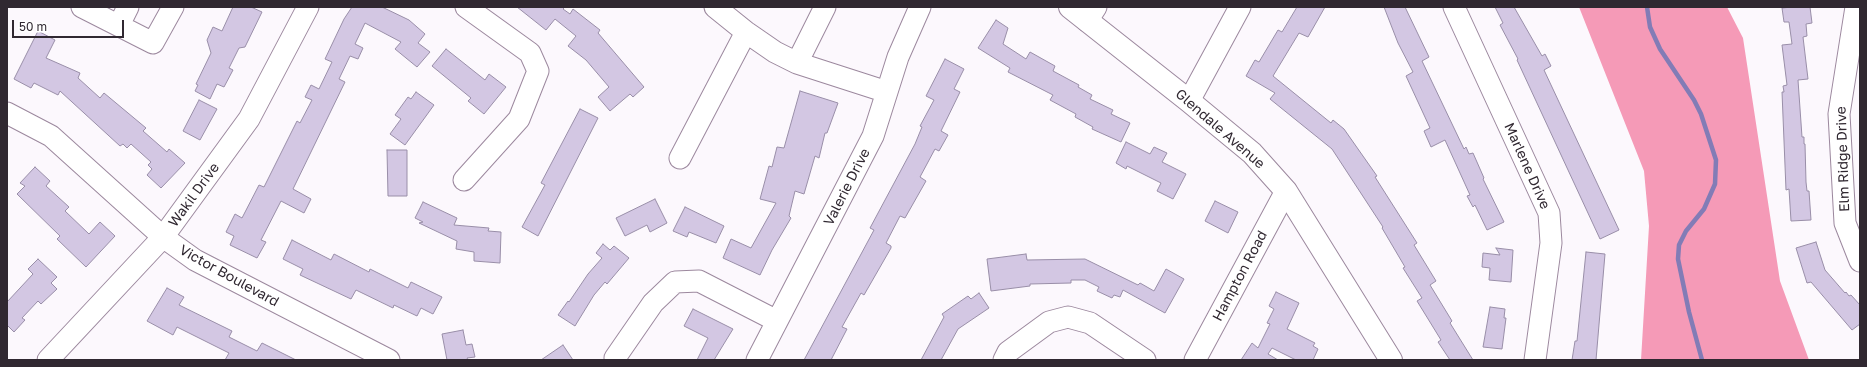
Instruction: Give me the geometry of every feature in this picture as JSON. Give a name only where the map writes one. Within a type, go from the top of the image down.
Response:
[{"type":"main road","name":"Glendale Avenue","points":[[1070,7],[1092,14],[1189,101],[1252,153],[1286,191],[1391,360]]},
{"type":"street","points":[[82,7],[153,43],[173,7]]},
{"type":"street","points":[[119,25],[128,7]]},
{"type":"street","name":"Wakil Drive","points":[[48,360],[163,237],[249,119],[308,7]]},
{"type":"street","points":[[464,180],[519,119],[538,71],[530,53],[466,7]]},
{"type":"street","points":[[715,7],[746,32],[775,52],[798,63],[887,92]]},
{"type":"street","points":[[798,63],[825,7]]},
{"type":"street","name":"Valerie Drive","points":[[757,360],[873,136],[901,50],[920,7]]},
{"type":"street","points":[[1189,101],[1240,7]]},
{"type":"street","name":"Marlene Drive","points":[[1454,7],[1549,213],[1551,244],[1535,360]]},
{"type":"street","name":"Elm Ridge Drive","points":[[1856,7],[1839,114],[1845,223],[1860,260]]},
{"type":"street","points":[[680,158],[746,32]]},
{"type":"street","name":"Victor Boulevard","points":[[7,113],[51,136],[163,237],[195,260],[389,360]]},
{"type":"street","name":"Hampton Road","points":[[1195,360],[1286,191]]},
{"type":"street","points":[[615,358],[653,303],[675,282],[699,281],[777,321]]},
{"type":"street","points":[[1004,360],[1008,352],[1049,322],[1068,317],[1090,323],[1145,360]]},
{"type":"shaded area","points":[[1579,7],[1727,7],[1743,38],[1780,281],[1809,360],[1641,360],[1649,226],[1644,171]]},
{"type":"building","points":[[233,7],[251,7],[262,12],[245,47],[239,48],[229,68],[233,70],[224,87],[217,84],[210,99],[195,91],[198,85],[196,84],[211,53],[207,40],[213,27],[222,31]]},
{"type":"building","points":[[352,7],[382,7],[409,20],[425,34],[418,43],[430,52],[417,67],[395,49],[401,42],[365,23],[355,44],[363,48],[358,59],[350,56],[339,79],[345,82],[293,189],[311,199],[304,213],[281,201],[261,240],[266,242],[257,258],[230,245],[234,236],[226,232],[235,214],[242,218],[259,185],[264,187],[297,121],[300,123],[312,100],[305,97],[311,85],[319,89],[332,62],[325,59],[344,19]]},
{"type":"building","points":[[517,7],[565,7],[563,9],[570,14],[573,9],[600,30],[598,33],[644,87],[633,97],[630,94],[610,111],[598,97],[609,87],[586,60],[568,46],[576,36],[555,19],[546,30]]},
{"type":"building","points":[[1297,7],[1325,7],[1308,37],[1299,33],[1273,76],[1331,123],[1333,120],[1344,129],[1377,176],[1375,177],[1417,243],[1414,245],[1436,281],[1430,285],[1452,321],[1450,323],[1473,360],[1450,360],[1438,342],[1441,340],[1417,301],[1422,298],[1403,268],[1405,267],[1382,228],[1383,227],[1332,149],[1270,99],[1275,93],[1246,76],[1255,60],[1259,62],[1278,30],[1282,32]]},
{"type":"building","points":[[1384,7],[1405,7],[1429,57],[1422,61],[1464,149],[1466,147],[1469,154],[1473,153],[1484,178],[1483,179],[1504,222],[1487,230],[1475,205],[1473,207],[1467,196],[1470,195],[1445,140],[1431,147],[1424,131],[1430,128],[1406,76],[1413,72],[1398,43]]},
{"type":"building","points":[[1495,7],[1514,7],[1542,56],[1545,54],[1551,66],[1544,70],[1619,230],[1600,239],[1517,60],[1518,59],[1500,25],[1503,23]]},
{"type":"building","points":[[1810,7],[1812,23],[1806,24],[1807,36],[1803,37],[1808,79],[1798,80],[1802,137],[1804,137],[1805,144],[1806,182],[1807,191],[1809,191],[1811,220],[1791,221],[1789,189],[1786,190],[1782,92],[1784,92],[1783,86],[1787,85],[1782,45],[1792,44],[1789,22],[1784,22],[1782,8]]},
{"type":"building","points":[[996,20],[1008,28],[1003,44],[1026,59],[1030,52],[1055,66],[1053,71],[1079,85],[1078,87],[1092,95],[1090,99],[1113,110],[1111,114],[1130,123],[1121,142],[1092,129],[1093,127],[1075,117],[1076,114],[1050,100],[1053,95],[1008,72],[1010,68],[978,48]]},
{"type":"building","points":[[38,31],[55,40],[46,58],[80,73],[78,78],[100,98],[104,93],[146,128],[143,131],[167,152],[169,149],[185,163],[161,188],[147,175],[152,169],[148,165],[151,162],[131,144],[127,148],[123,144],[120,146],[60,91],[58,95],[34,83],[31,88],[14,79]]},
{"type":"building","points":[[446,49],[485,80],[489,74],[506,87],[484,114],[468,101],[471,98],[432,66]]},
{"type":"building","points":[[945,59],[964,69],[954,89],[960,92],[941,131],[948,135],[939,151],[935,149],[920,177],[926,181],[905,218],[900,216],[886,243],[891,246],[891,248],[864,295],[861,293],[842,327],[847,329],[831,360],[804,360],[874,230],[870,228],[915,144],[922,127],[920,126],[934,100],[926,96]]},
{"type":"building","points":[[800,91],[838,103],[827,133],[825,133],[819,158],[815,156],[804,194],[795,191],[789,216],[791,218],[772,250],[760,275],[723,258],[731,239],[751,248],[776,203],[760,199],[769,166],[772,167],[777,147],[784,148]]},
{"type":"building","points":[[416,92],[434,105],[405,145],[390,134],[401,119],[395,115],[408,97],[411,99]]},
{"type":"building","points":[[199,100],[217,109],[200,140],[183,131]]},
{"type":"building","points":[[580,109],[598,118],[538,236],[522,227],[545,185],[541,183]]},
{"type":"building","points":[[1126,142],[1150,154],[1154,147],[1167,153],[1162,162],[1186,174],[1173,199],[1157,191],[1161,183],[1127,166],[1126,169],[1116,163]]},
{"type":"building","points":[[387,150],[407,150],[407,196],[388,196]]},
{"type":"building","points":[[35,167],[50,181],[46,186],[69,207],[65,211],[89,234],[100,222],[115,236],[86,267],[57,239],[60,236],[17,194],[25,186],[20,183]]},
{"type":"building","points":[[655,199],[667,223],[650,232],[647,225],[625,236],[616,218]]},
{"type":"building","points":[[1215,201],[1238,212],[1228,233],[1205,221]]},
{"type":"building","points":[[423,202],[457,218],[454,225],[489,228],[488,231],[501,232],[500,263],[474,261],[474,252],[456,249],[457,241],[419,223],[423,222],[415,218]]},
{"type":"building","points":[[685,207],[724,226],[716,243],[689,232],[687,237],[673,231]]},
{"type":"building","points":[[292,240],[331,260],[334,254],[369,272],[370,269],[408,288],[411,282],[442,297],[433,314],[421,308],[417,316],[394,305],[393,308],[356,290],[351,299],[300,275],[303,269],[283,259]]},
{"type":"building","points":[[1816,242],[1825,270],[1845,293],[1846,292],[1849,296],[1851,295],[1860,305],[1860,324],[1852,330],[1811,282],[1807,283],[1796,248]]},
{"type":"building","points":[[603,244],[610,250],[614,246],[629,258],[607,284],[605,282],[594,295],[575,326],[558,315],[568,301],[569,302],[588,274],[602,258],[596,253]]},
{"type":"building","points":[[1496,248],[1513,250],[1511,282],[1489,280],[1490,268],[1482,267],[1483,253],[1500,255]]},
{"type":"building","points":[[1586,252],[1605,254],[1596,360],[1572,360],[1575,341],[1577,341]]},
{"type":"building","points":[[1026,254],[1027,260],[1085,259],[1138,285],[1140,283],[1154,291],[1166,269],[1184,279],[1165,313],[1123,290],[1120,297],[1114,295],[1112,298],[1097,291],[1099,287],[1085,280],[1071,280],[1071,283],[1030,284],[1030,286],[991,291],[987,259]]},
{"type":"building","points":[[38,259],[57,277],[51,283],[57,289],[41,304],[38,301],[22,318],[25,320],[14,332],[7,325],[7,302],[33,274],[28,269]]},
{"type":"building","points":[[167,288],[184,297],[179,305],[232,331],[229,337],[257,351],[262,343],[296,360],[225,360],[229,353],[177,327],[173,335],[147,321]]},
{"type":"building","points":[[1276,292],[1299,303],[1287,329],[1315,343],[1313,346],[1318,349],[1313,360],[1296,360],[1272,348],[1268,354],[1278,360],[1241,360],[1252,343],[1258,348],[1270,324],[1267,323],[1274,309],[1269,306]]},
{"type":"building","points":[[979,293],[989,308],[958,329],[941,360],[921,360],[944,317],[942,314],[968,296],[971,299]]},
{"type":"building","points":[[1490,307],[1505,309],[1504,318],[1506,318],[1502,349],[1483,347]]},
{"type":"building","points":[[693,309],[733,329],[714,360],[697,360],[708,338],[684,326]]},
{"type":"building","points":[[463,330],[466,345],[472,344],[475,357],[467,358],[468,360],[447,360],[442,334]]},
{"type":"building","points":[[563,345],[573,360],[541,360]]},
{"type":"waterway","points":[[1647,7],[1650,27],[1660,49],[1694,100],[1701,114],[1716,160],[1715,184],[1704,209],[1686,231],[1679,245],[1678,259],[1689,312],[1702,360]]}]
